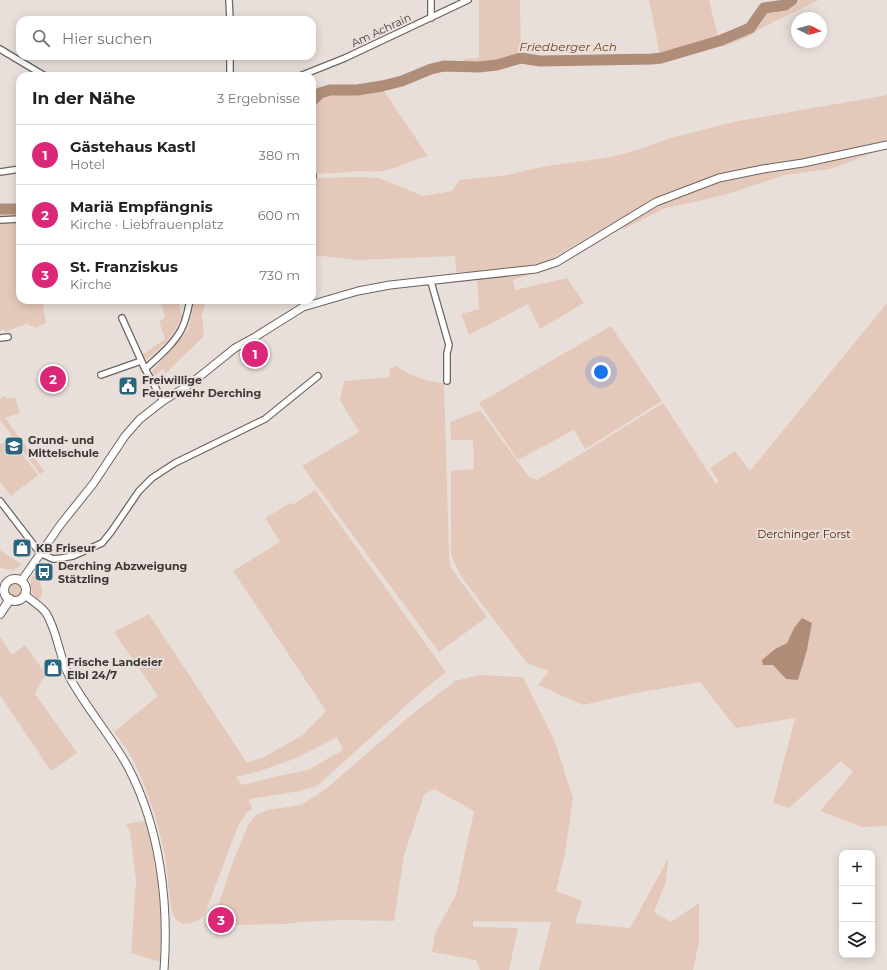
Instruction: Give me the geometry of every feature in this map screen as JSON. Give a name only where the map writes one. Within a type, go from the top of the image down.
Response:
[{"type":"main road","points":[[13,578],[22,580],[26,587],[25,596],[18,601],[10,600],[4,592],[3,583],[13,578]]},
{"type":"main road","points":[[0,614],[10,600]]},
{"type":"street","points":[[229,0],[230,16]]},
{"type":"street","points":[[431,0],[431,18]]},
{"type":"street","name":"Am Achrain","points":[[310,72],[345,58],[468,0]]},
{"type":"street","points":[[0,48],[16,58]]},
{"type":"street","points":[[19,60],[39,72]]},
{"type":"street","points":[[230,60],[230,72]]},
{"type":"street","points":[[316,304],[358,291],[390,285],[431,282],[536,269],[556,262],[656,202],[719,178],[803,163],[887,145]]},
{"type":"street","points":[[0,172],[16,170]]},
{"type":"street","points":[[0,220],[16,220]]},
{"type":"street","points":[[431,282],[449,345],[447,353],[447,381]]},
{"type":"street","points":[[145,369],[172,342],[180,331],[189,304]]},
{"type":"street","points":[[22,580],[40,553],[93,484],[132,427],[143,416],[163,401],[189,385],[235,348],[303,308],[316,304]]},
{"type":"street","points":[[122,318],[141,361],[163,401]]},
{"type":"street","points":[[0,338],[8,337]]},
{"type":"street","points":[[101,374],[141,361]]},
{"type":"street","points":[[0,501],[40,553],[53,558],[73,556],[99,545],[111,532],[146,483],[175,463],[264,419],[318,376]]},
{"type":"street","points":[[25,596],[46,613],[62,660],[70,678],[128,766],[138,788],[154,836],[162,881],[165,929],[164,970]]},
{"type":"green space","points":[[479,0],[520,0],[521,54],[497,61],[464,64],[464,59],[479,58]]},
{"type":"green space","points":[[649,0],[709,0],[718,37],[660,55]]},
{"type":"green space","points":[[799,0],[819,0],[791,12],[791,13],[769,24],[748,37],[722,47],[721,44],[751,31],[765,11],[787,8]]},
{"type":"green space","points":[[381,87],[428,156],[382,171],[316,174],[316,102],[322,95],[333,91],[355,91]]},
{"type":"green space","points":[[887,95],[887,148],[830,169],[785,175],[727,194],[665,208],[624,229],[614,222],[556,256],[546,269],[513,280],[515,290],[567,278],[584,303],[540,329],[528,304],[469,335],[461,314],[479,309],[477,280],[470,272],[456,272],[455,256],[358,260],[316,255],[316,178],[379,178],[423,196],[452,191],[460,180],[507,175],[546,166],[605,158],[631,152],[671,138],[733,122]]},
{"type":"green space","points":[[16,209],[16,304],[43,304],[46,323],[34,328],[33,325],[29,326],[28,323],[5,332],[4,329],[0,331],[0,210]]},
{"type":"green space","name":"Derchinger Forst","points":[[887,303],[887,826],[862,827],[820,811],[853,772],[841,761],[789,808],[773,803],[795,718],[736,728],[700,682],[636,693],[583,705],[538,685],[549,671],[527,663],[463,579],[451,554],[451,471],[474,469],[473,440],[451,440],[450,422],[480,410],[529,477],[537,480],[663,403],[716,484],[719,482],[710,468],[735,451],[750,471]],"holes":[[[812,623],[807,650],[798,679],[786,679],[773,665],[775,649],[787,643],[794,628]]]},
{"type":"green space","points":[[161,304],[180,304],[179,307],[182,315],[175,330],[167,341],[145,361],[142,355],[165,339],[159,321],[165,318]]},
{"type":"green space","points":[[194,304],[205,304],[202,315],[204,336],[166,373],[163,369],[154,376],[152,371],[188,330]]},
{"type":"green space","points":[[611,326],[662,401],[585,449],[574,430],[518,460],[479,403]]},
{"type":"green space","points":[[396,366],[419,378],[444,383],[449,554],[451,568],[487,617],[439,652],[302,466],[359,432],[340,400],[344,381],[390,377],[389,369]]},
{"type":"green space","points":[[5,396],[7,399],[15,397],[20,413],[5,418],[44,471],[40,474],[0,420],[0,398]]},
{"type":"green space","points":[[10,438],[38,475],[11,496],[0,482],[0,445]]},
{"type":"green space","points":[[315,490],[446,672],[420,693],[317,786],[300,791],[249,799],[252,809],[247,812],[238,826],[204,916],[190,923],[182,923],[175,918],[171,907],[165,855],[148,795],[131,756],[114,732],[158,696],[114,632],[149,614],[247,763],[264,757],[303,735],[326,711],[233,571],[280,542],[265,518],[290,503],[293,505]],"holes":[[[337,737],[343,750],[308,770],[242,785],[236,777],[260,771],[297,758]]]},
{"type":"green space","points":[[0,550],[23,564],[13,570],[0,568]]},
{"type":"green space","points":[[32,575],[39,581],[42,589],[42,596],[38,600],[31,589]]},
{"type":"green space","points":[[12,582],[18,582],[23,587],[21,596],[18,598],[12,598],[7,593],[7,587]]},
{"type":"green space","points":[[0,637],[12,655],[25,645],[42,669],[49,667],[53,671],[41,681],[35,694],[77,753],[51,771],[0,695]]},
{"type":"green space","points":[[479,675],[523,677],[555,742],[573,798],[565,854],[556,891],[582,901],[575,923],[630,928],[668,859],[666,882],[654,912],[671,922],[699,903],[699,942],[693,970],[539,970],[551,922],[473,921],[473,927],[518,928],[509,970],[480,970],[476,960],[432,952],[435,933],[456,895],[474,811],[434,789],[424,795],[404,855],[394,921],[342,920],[203,927],[214,915],[248,825],[256,815],[268,810],[301,805],[326,789],[411,715],[455,681]]},
{"type":"green space","points":[[146,821],[158,879],[162,929],[161,962],[131,953],[136,881],[130,833],[126,824]]},
{"type":"shaded area","points":[[802,618],[812,623],[807,650],[798,680],[786,679],[773,665],[763,665],[762,660],[775,649],[787,643],[794,628]]},
{"type":"waterway","name":"Friedberger Ach","points":[[316,97],[320,93],[330,90],[357,90],[382,86],[402,81],[431,69],[444,66],[479,67],[497,65],[521,58],[540,61],[661,58],[719,41],[750,28],[764,8],[785,5],[792,0]]},
{"type":"waterway","name":"Friedberger Ach","points":[[0,209],[16,209]]},
{"type":"place","name":"Gästehaus Kastl","points":[[255,354]]},
{"type":"place","name":"Mariä Empfängnis","points":[[53,379]]},
{"type":"place","name":"Freiwillige Feuerwehr Derching","points":[[128,386]]},
{"type":"place","name":"Grund- und Mittelschule","points":[[14,446]]},
{"type":"place","name":"KB Friseur","points":[[22,548]]},
{"type":"place","name":"Derching Abzweigung Stätzling","points":[[44,572]]},
{"type":"place","name":"Frische Landeier Elbl 24/7","points":[[53,668]]},
{"type":"place","name":"St. Franziskus","points":[[221,920]]}]
